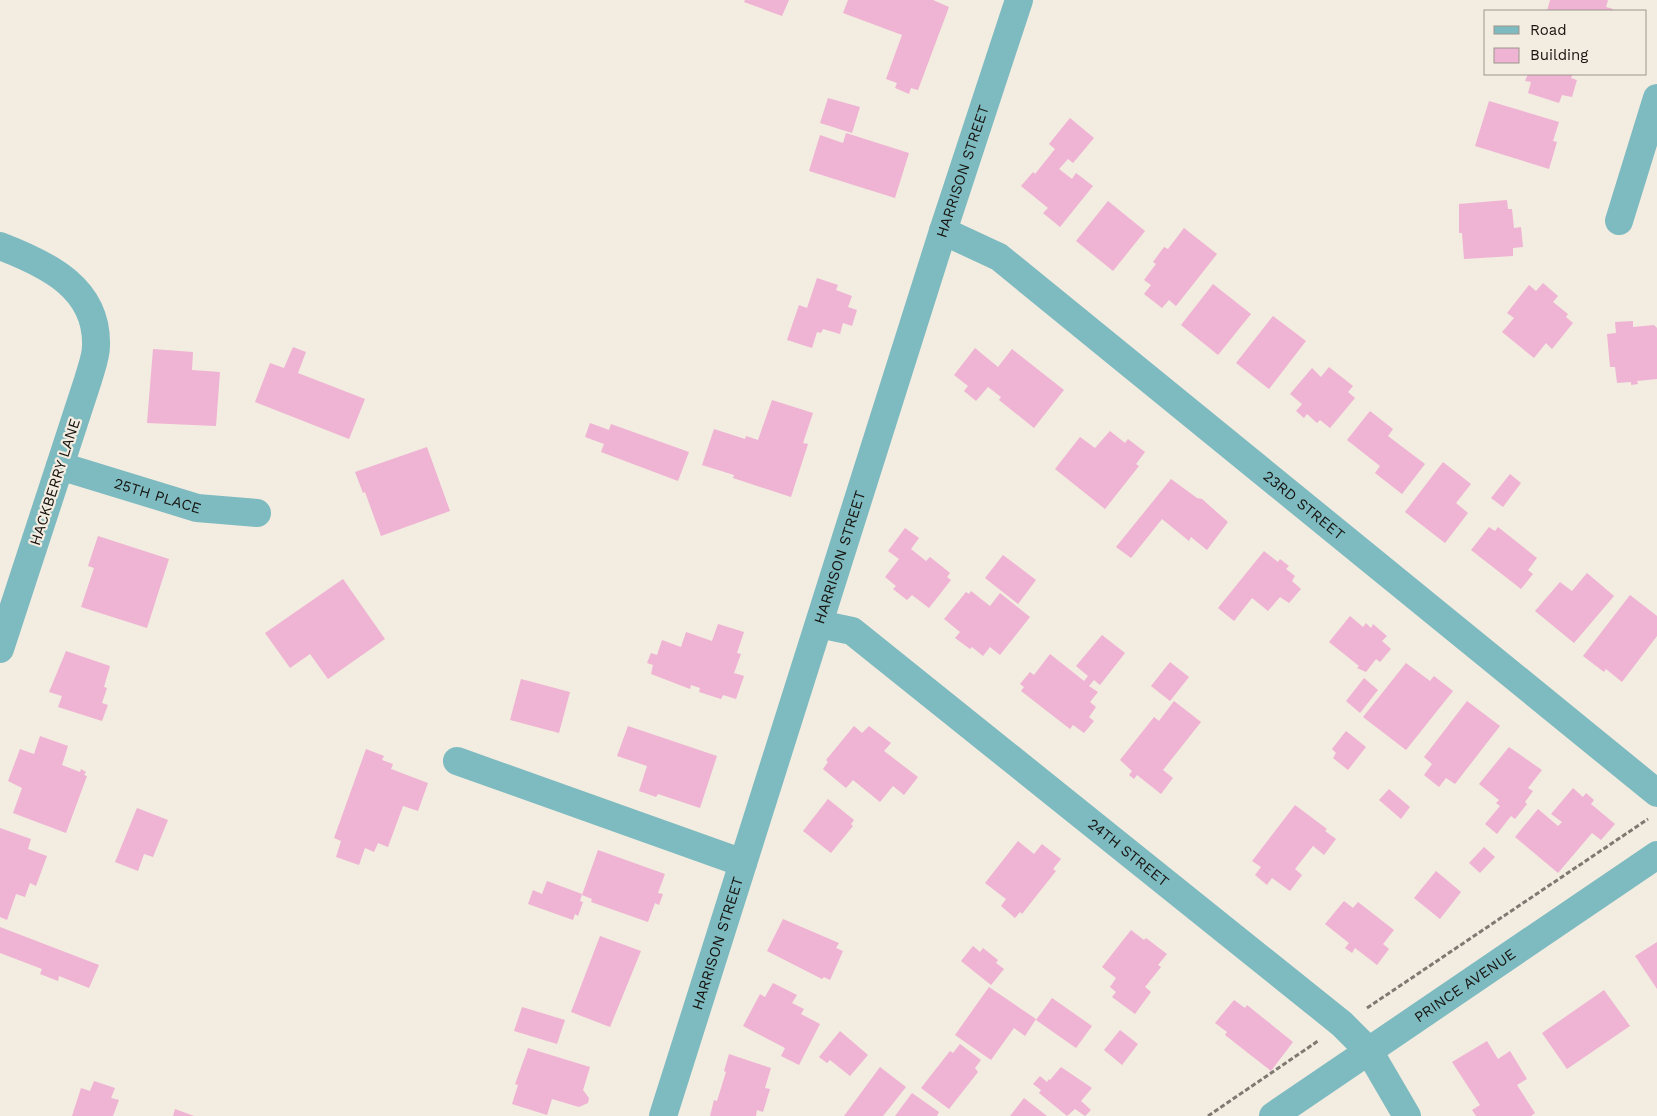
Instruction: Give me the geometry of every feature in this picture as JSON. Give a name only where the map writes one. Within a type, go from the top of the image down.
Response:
[{"type":"street","name":"HARRISON STREET","points":[[663,1116],[943,231],[1019,0]]},
{"type":"street","points":[[1619,221],[1657,98]]},
{"type":"street","name":"23RD STREET","points":[[943,231],[999,257],[1657,793]]},
{"type":"street","name":"HACKBERRY LANE","points":[[0,246],[45,266],[72,285],[93,313],[96,347],[88,380],[0,649]]},
{"type":"street","name":"25TH PLACE","points":[[60,466],[197,508],[257,513]]},
{"type":"street","name":"24TH STREET","points":[[819,624],[852,631],[1342,1024],[1369,1051],[1407,1116]]},
{"type":"street","points":[[457,761],[743,863]]},
{"type":"street","name":"PRINCE AVENUE","points":[[1273,1116],[1657,855]]},
{"type":"path","points":[[1208,1116],[1649,819]]},
{"type":"building","points":[[745,0],[789,0],[782,16],[744,2]]},
{"type":"building","points":[[848,0],[933,0],[949,7],[918,90],[911,88],[909,94],[895,88],[897,83],[886,79],[902,35],[843,13]]},
{"type":"building","points":[[1550,0],[1608,0],[1606,7],[1613,9],[1612,10],[1547,10]]},
{"type":"building","points":[[1528,75],[1572,75],[1571,78],[1577,80],[1572,97],[1562,95],[1559,103],[1528,93],[1531,82],[1525,81]]},
{"type":"building","points":[[828,98],[860,107],[852,133],[820,123]]},
{"type":"building","points":[[1489,101],[1559,122],[1553,141],[1557,142],[1549,169],[1475,146]]},
{"type":"building","points":[[1070,118],[1094,138],[1073,163],[1068,159],[1059,169],[1072,179],[1076,173],[1093,186],[1060,227],[1043,213],[1048,208],[1021,186],[1033,172],[1035,174],[1055,149],[1049,144]]},
{"type":"building","points":[[846,133],[909,153],[895,198],[809,171],[820,135],[843,143]]},
{"type":"building","points":[[1507,200],[1508,209],[1512,209],[1514,228],[1521,227],[1523,247],[1513,248],[1513,256],[1464,259],[1462,233],[1459,233],[1459,204]]},
{"type":"building","points":[[1108,201],[1145,231],[1113,271],[1076,241]]},
{"type":"building","points":[[1184,228],[1217,254],[1176,306],[1169,300],[1162,308],[1144,294],[1151,285],[1144,280],[1156,264],[1153,262],[1164,247],[1168,249]]},
{"type":"building","points":[[817,278],[838,285],[836,290],[852,296],[848,307],[857,310],[852,326],[843,323],[840,334],[823,329],[821,333],[817,332],[812,348],[787,340],[799,305],[807,308]]},
{"type":"building","points":[[1543,283],[1558,296],[1553,302],[1568,314],[1566,317],[1573,323],[1552,349],[1546,343],[1534,358],[1502,332],[1514,318],[1507,313],[1529,285],[1536,291]]},
{"type":"building","points":[[1213,284],[1251,314],[1218,355],[1181,325]]},
{"type":"building","points":[[1273,316],[1306,341],[1269,389],[1236,363]]},
{"type":"building","points":[[1633,321],[1633,327],[1654,325],[1657,328],[1657,379],[1637,381],[1638,384],[1631,385],[1631,382],[1617,383],[1615,367],[1610,367],[1607,334],[1616,333],[1615,322]]},
{"type":"building","points":[[293,347],[306,352],[298,373],[365,399],[349,439],[255,402],[270,363],[284,368]]},
{"type":"building","points":[[975,348],[998,367],[1012,349],[1064,390],[1034,428],[999,400],[1001,397],[988,387],[976,401],[964,391],[968,386],[954,375]]},
{"type":"building","points":[[153,349],[193,352],[192,370],[220,372],[216,426],[147,423]]},
{"type":"building","points":[[1329,367],[1353,386],[1348,392],[1355,398],[1330,428],[1320,420],[1317,423],[1307,414],[1304,418],[1296,411],[1302,404],[1290,394],[1312,368],[1321,377]]},
{"type":"building","points":[[772,400],[813,413],[803,443],[808,444],[791,497],[733,478],[734,475],[702,465],[714,429],[745,439],[746,436],[758,440]]},
{"type":"building","points":[[1370,411],[1393,429],[1388,436],[1425,464],[1402,494],[1375,473],[1380,466],[1347,440]]},
{"type":"building","points":[[590,423],[609,430],[611,424],[689,452],[678,481],[601,452],[604,444],[585,437]]},
{"type":"building","points":[[1110,431],[1125,443],[1128,439],[1145,452],[1136,464],[1139,466],[1105,509],[1055,469],[1080,437],[1095,448]]},
{"type":"building","points":[[427,447],[450,511],[381,536],[365,492],[363,493],[355,472]]},
{"type":"building","points":[[1443,462],[1471,484],[1456,503],[1468,513],[1445,543],[1405,512]]},
{"type":"building","points":[[1510,474],[1521,483],[1503,507],[1491,498]]},
{"type":"building","points":[[1171,479],[1197,498],[1202,499],[1228,522],[1207,550],[1191,537],[1189,541],[1162,519],[1131,558],[1116,547]]},
{"type":"building","points":[[1489,527],[1495,531],[1498,527],[1537,558],[1528,570],[1533,574],[1521,589],[1471,550]]},
{"type":"building","points":[[905,528],[919,538],[911,549],[926,561],[930,557],[950,573],[947,577],[951,580],[929,608],[912,595],[907,600],[893,589],[896,586],[885,577],[899,559],[888,551]]},
{"type":"building","points":[[98,536],[169,559],[147,628],[81,607],[94,568],[88,566]]},
{"type":"building","points":[[1264,551],[1278,562],[1280,559],[1289,566],[1286,569],[1295,576],[1292,581],[1301,589],[1289,603],[1280,597],[1268,611],[1252,598],[1234,621],[1218,608]]},
{"type":"building","points":[[1003,555],[1036,580],[1018,604],[985,578]]},
{"type":"building","points":[[1587,573],[1614,596],[1574,643],[1535,611],[1560,582],[1572,591]]},
{"type":"building","points":[[343,579],[385,639],[328,679],[310,654],[290,668],[265,633]]},
{"type":"building","points":[[971,591],[990,606],[1000,593],[1030,617],[1000,655],[990,647],[983,656],[972,647],[970,649],[955,638],[960,632],[944,619],[966,592],[969,594]]},
{"type":"building","points":[[1630,595],[1657,616],[1657,636],[1622,682],[1606,669],[1604,672],[1583,656]]},
{"type":"building","points":[[1350,616],[1363,627],[1366,623],[1371,628],[1373,624],[1387,636],[1382,641],[1391,649],[1380,662],[1376,659],[1366,672],[1357,668],[1359,666],[1329,642]]},
{"type":"building","points":[[718,624],[744,632],[737,653],[741,654],[734,673],[744,676],[736,699],[723,695],[721,699],[699,692],[700,688],[691,685],[690,689],[651,674],[653,665],[647,663],[651,653],[657,655],[662,640],[681,647],[686,632],[712,641]]},
{"type":"building","points":[[1102,635],[1125,653],[1100,685],[1094,680],[1089,686],[1098,692],[1090,702],[1096,707],[1089,717],[1094,721],[1084,733],[1073,725],[1070,729],[1021,691],[1024,687],[1020,684],[1030,672],[1034,675],[1050,654],[1084,681],[1088,676],[1076,666]]},
{"type":"building","points":[[66,651],[110,666],[104,687],[107,688],[102,703],[108,705],[102,721],[58,707],[62,696],[49,692]]},
{"type":"building","points":[[1170,662],[1189,677],[1170,701],[1151,686]]},
{"type":"building","points":[[1406,663],[1430,681],[1434,676],[1453,691],[1406,750],[1363,717]]},
{"type":"building","points":[[1364,678],[1378,690],[1360,713],[1346,701]]},
{"type":"building","points":[[521,679],[570,692],[559,733],[510,720]]},
{"type":"building","points":[[1174,701],[1201,722],[1163,770],[1173,778],[1161,794],[1137,775],[1134,779],[1129,775],[1132,771],[1120,760],[1154,717],[1159,721]]},
{"type":"building","points":[[1467,701],[1500,726],[1455,784],[1446,778],[1439,787],[1424,775],[1432,764],[1424,757]]},
{"type":"building","points":[[628,726],[717,756],[700,808],[658,794],[656,797],[639,791],[647,766],[617,756]]},
{"type":"building","points":[[854,726],[862,733],[869,726],[891,743],[884,751],[918,777],[904,795],[893,786],[880,802],[853,780],[846,788],[823,769],[828,762],[826,760]]},
{"type":"building","points":[[1346,731],[1366,747],[1348,770],[1333,758],[1336,753],[1332,749]]},
{"type":"building","points":[[40,736],[68,746],[62,765],[80,772],[81,769],[86,772],[84,775],[87,776],[66,833],[13,813],[22,788],[8,781],[20,749],[34,754]]},
{"type":"building","points":[[1509,747],[1542,770],[1528,788],[1533,791],[1525,802],[1527,804],[1515,819],[1511,816],[1497,834],[1485,824],[1500,806],[1496,803],[1499,800],[1479,784]]},
{"type":"building","points":[[366,749],[384,756],[382,760],[393,764],[391,769],[428,783],[418,811],[403,806],[388,847],[378,843],[374,852],[365,848],[359,865],[336,857],[341,841],[334,838]]},
{"type":"building","points":[[1573,788],[1583,797],[1586,793],[1594,800],[1591,804],[1615,824],[1601,840],[1592,833],[1558,873],[1515,837],[1538,809],[1558,826],[1562,822],[1551,814]]},
{"type":"building","points":[[1389,789],[1410,807],[1401,819],[1379,800]]},
{"type":"building","points":[[828,799],[854,820],[851,824],[853,826],[831,853],[803,831]]},
{"type":"building","points":[[1295,805],[1327,829],[1325,831],[1336,839],[1324,855],[1313,846],[1295,869],[1302,875],[1290,891],[1272,878],[1267,885],[1255,875],[1261,867],[1252,861]]},
{"type":"building","points":[[137,808],[168,820],[153,857],[144,854],[138,871],[115,862]]},
{"type":"building","points":[[0,828],[31,839],[28,849],[47,856],[36,886],[30,883],[25,897],[16,894],[7,920],[0,917]]},
{"type":"building","points":[[1018,841],[1034,854],[1042,844],[1061,859],[1053,869],[1056,871],[1022,914],[1020,912],[1015,918],[1001,906],[1006,899],[985,883]]},
{"type":"building","points":[[1484,847],[1495,857],[1480,873],[1469,863]]},
{"type":"building","points":[[598,850],[665,874],[658,893],[663,894],[659,905],[655,903],[648,922],[591,902],[592,899],[582,895]]},
{"type":"building","points":[[1436,871],[1461,892],[1440,919],[1414,898]]},
{"type":"building","points":[[547,881],[582,894],[580,901],[583,902],[578,916],[575,914],[573,920],[528,904],[533,890],[542,894]]},
{"type":"building","points":[[1344,901],[1353,908],[1358,902],[1394,930],[1383,944],[1389,949],[1377,965],[1355,948],[1352,953],[1345,948],[1349,943],[1325,924]]},
{"type":"building","points":[[783,919],[839,943],[836,948],[843,951],[830,980],[824,977],[822,979],[767,951]]},
{"type":"building","points":[[0,927],[99,965],[89,988],[59,976],[58,981],[40,974],[42,969],[0,953]]},
{"type":"building","points":[[1131,930],[1144,940],[1146,938],[1167,954],[1158,965],[1161,967],[1145,987],[1151,992],[1135,1014],[1112,997],[1116,992],[1110,987],[1116,978],[1102,967]]},
{"type":"building","points":[[600,936],[641,951],[610,1027],[571,1012]]},
{"type":"building","points":[[1657,942],[1657,989],[1635,956]]},
{"type":"building","points":[[973,946],[980,952],[983,948],[998,960],[996,963],[1004,969],[991,985],[961,961]]},
{"type":"building","points":[[773,983],[797,995],[792,1003],[804,1009],[801,1014],[820,1024],[799,1065],[781,1056],[785,1048],[743,1026],[760,994],[765,997]]},
{"type":"building","points":[[989,987],[1036,1019],[1025,1036],[1014,1028],[991,1060],[955,1035]]},
{"type":"building","points":[[1604,990],[1630,1026],[1567,1069],[1542,1033]]},
{"type":"building","points":[[1052,998],[1092,1026],[1076,1048],[1036,1020]]},
{"type":"building","points":[[1234,1000],[1245,1008],[1247,1005],[1293,1042],[1271,1071],[1225,1035],[1227,1032],[1215,1023]]},
{"type":"building","points":[[522,1007],[565,1020],[557,1044],[514,1031]]},
{"type":"building","points":[[1120,1030],[1138,1044],[1122,1065],[1104,1050]]},
{"type":"building","points":[[840,1031],[868,1055],[850,1076],[830,1060],[827,1063],[819,1057]]},
{"type":"building","points":[[1487,1041],[1498,1059],[1510,1051],[1527,1079],[1517,1085],[1535,1113],[1531,1116],[1476,1116],[1472,1110],[1480,1105],[1452,1062]]},
{"type":"building","points":[[960,1044],[981,1060],[975,1068],[978,1072],[949,1109],[921,1088],[950,1051],[953,1053]]},
{"type":"building","points":[[528,1048],[590,1067],[583,1090],[589,1098],[588,1103],[579,1107],[552,1099],[547,1115],[512,1104],[518,1085],[515,1084]]},
{"type":"building","points":[[729,1054],[771,1068],[765,1088],[770,1089],[763,1112],[757,1110],[756,1116],[710,1116],[714,1100],[717,1101],[726,1072],[724,1071]]},
{"type":"building","points":[[880,1067],[906,1087],[883,1116],[844,1116]]},
{"type":"building","points":[[1061,1067],[1092,1088],[1081,1101],[1091,1110],[1085,1116],[1075,1109],[1067,1116],[1039,1093],[1041,1090],[1033,1084],[1040,1076],[1047,1082]]},
{"type":"building","points":[[94,1081],[115,1088],[111,1098],[119,1100],[113,1116],[72,1116],[81,1088],[90,1091]]},
{"type":"building","points":[[912,1093],[939,1112],[937,1116],[895,1116]]},
{"type":"building","points":[[1024,1098],[1047,1116],[1010,1116]]},
{"type":"building","points":[[175,1109],[194,1116],[173,1116]]}]
